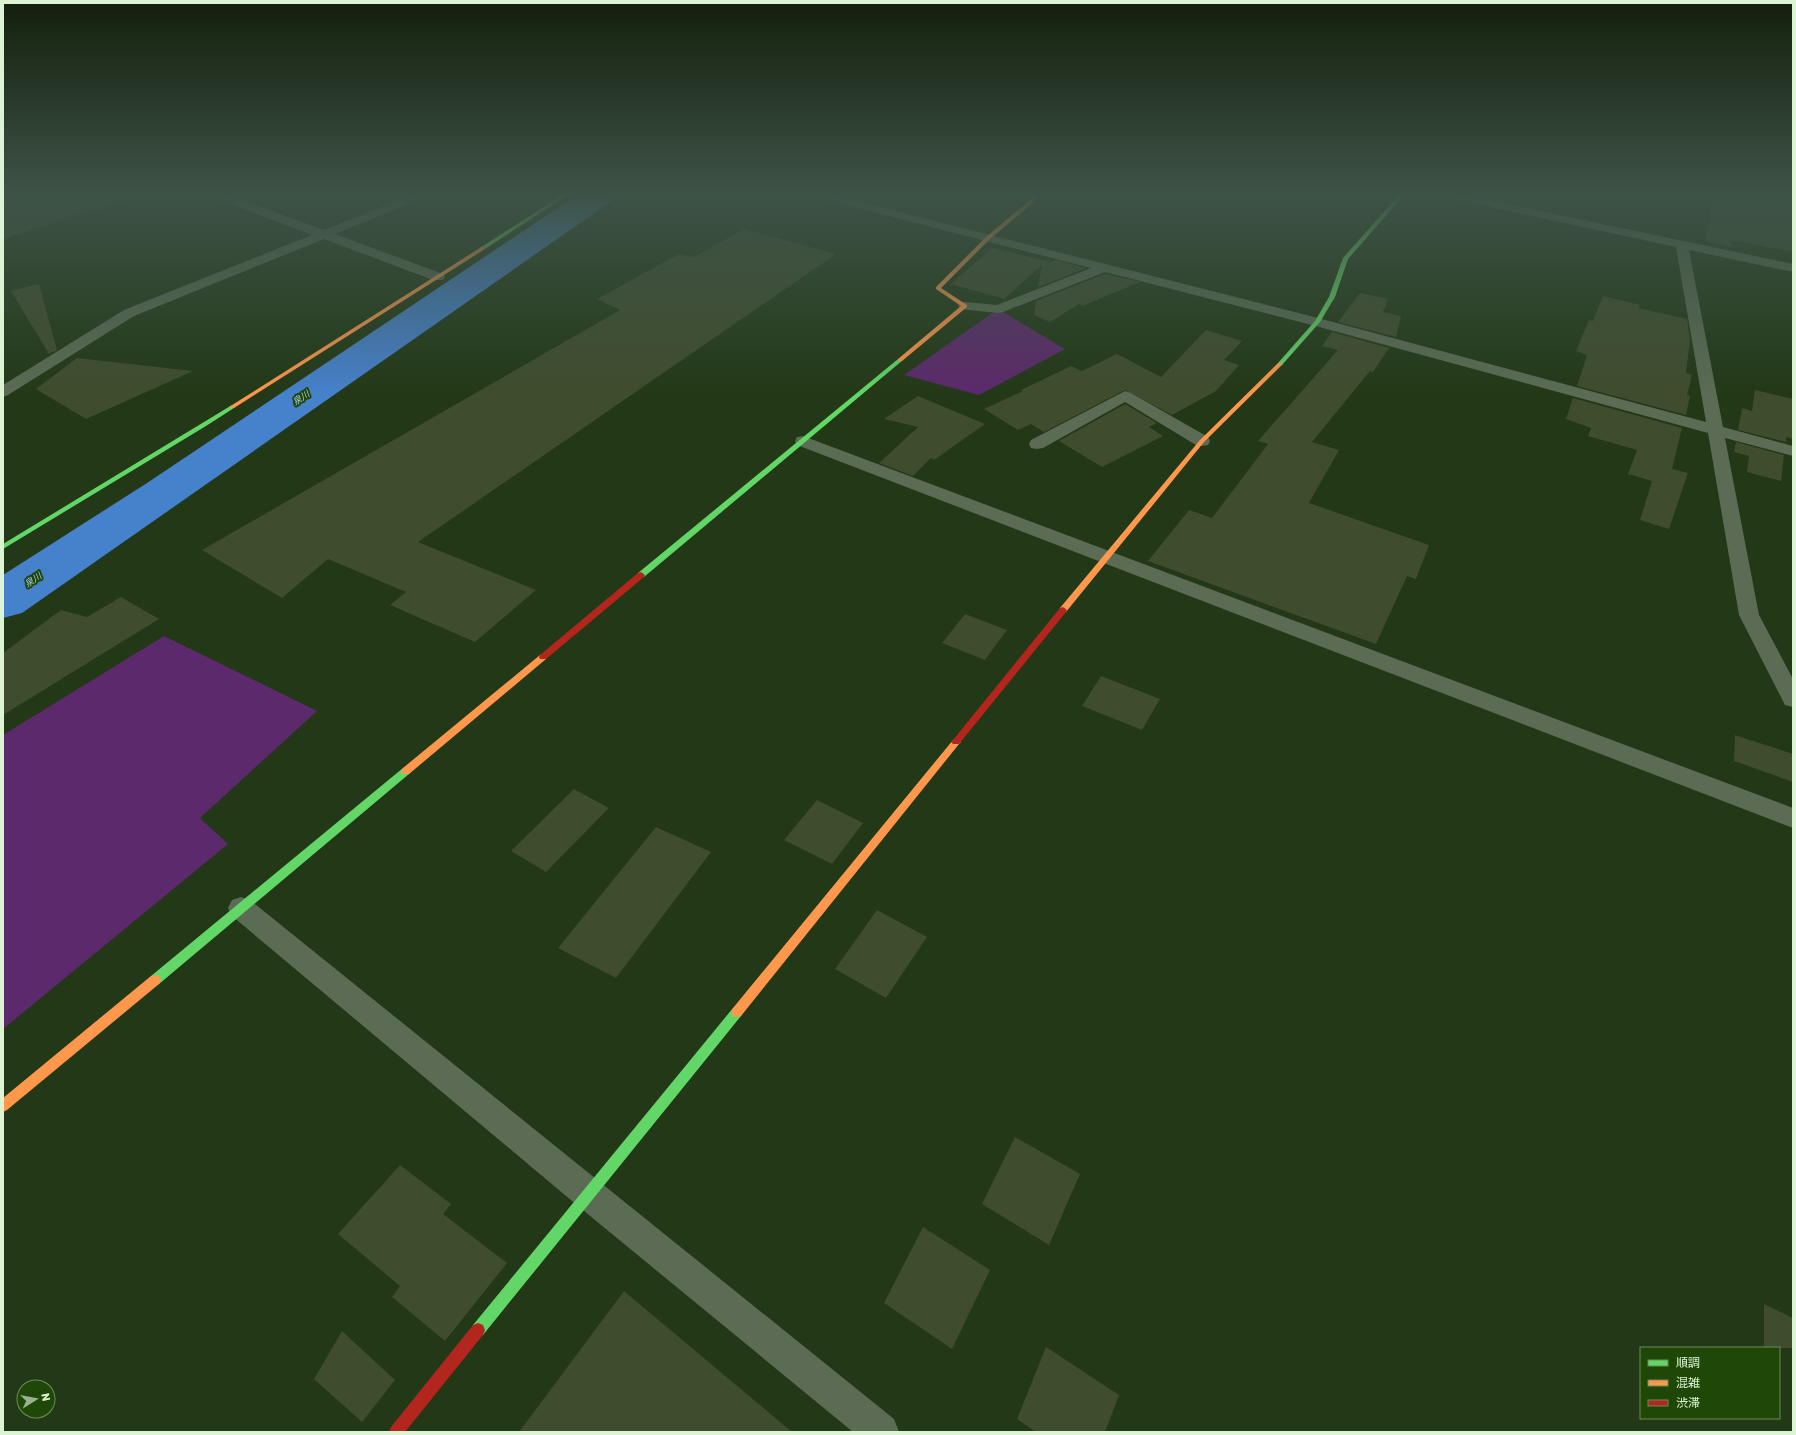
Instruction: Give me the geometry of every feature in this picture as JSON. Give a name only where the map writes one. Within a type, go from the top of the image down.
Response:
[{"type":"street","points":[[3,392],[129,313],[257,262]]},
{"type":"street","points":[[398,262],[438,277]]},
{"type":"street","points":[[3,547],[56,512],[182,439],[461,262]]},
{"type":"street","points":[[964,262],[938,288],[965,306],[998,309],[1103,268]]},
{"type":"street","points":[[1080,262],[1317,322],[1793,450]]},
{"type":"street","points":[[396,1432],[1106,557],[1202,441],[1270,376],[1317,322],[1332,297],[1344,262]]},
{"type":"street","points":[[1685,262],[1749,615],[1793,699]]},
{"type":"street","points":[[1765,262],[1793,268]]},
{"type":"street","points":[[3,1106],[965,306]]},
{"type":"street","points":[[1037,444],[1125,396],[1202,441]]},
{"type":"street","points":[[803,440],[1106,557],[1793,818]]},
{"type":"street","points":[[241,908],[589,1195],[881,1432]]},
{"type":"shaded area","points":[[998,309],[1065,349],[979,395],[904,375]]},
{"type":"shaded area","points":[[164,636],[317,711],[200,818],[228,844],[3,1029],[3,735]]},
{"type":"building","points":[[664,262],[824,262],[418,542],[536,590],[475,642],[390,605],[406,592],[328,559],[282,598],[202,550],[620,310],[597,299]]},
{"type":"building","points":[[976,262],[1063,262],[1086,268],[1038,287],[1042,265],[1004,299],[951,284]]},
{"type":"building","points":[[1105,274],[1140,282],[1082,306],[1079,304],[1050,322],[1034,315],[1036,301]]},
{"type":"building","points":[[39,284],[57,350],[49,354],[11,291]]},
{"type":"building","points":[[1360,293],[1388,299],[1383,312],[1401,316],[1396,337],[1338,322]]},
{"type":"building","points":[[1603,296],[1640,305],[1638,308],[1687,319],[1690,340],[1686,373],[1692,375],[1687,395],[1690,396],[1686,415],[1577,386],[1587,355],[1576,351],[1589,320],[1593,321]]},
{"type":"building","points":[[1206,330],[1242,341],[1224,360],[1239,365],[1216,391],[1172,415],[1125,390],[1044,432],[1031,424],[1018,430],[984,409],[1071,366],[1082,371],[1117,354],[1161,377]]},
{"type":"building","points":[[1332,332],[1389,348],[1373,372],[1370,371],[1312,442],[1339,450],[1309,503],[1429,545],[1416,579],[1407,576],[1376,644],[1148,561],[1189,510],[1212,518],[1268,444],[1258,441],[1338,350],[1322,346]]},
{"type":"building","points":[[77,358],[193,371],[86,419],[36,389]]},
{"type":"building","points":[[1755,390],[1793,399],[1793,439],[1786,437],[1786,442],[1738,430],[1742,408],[1752,411]]},
{"type":"building","points":[[918,396],[985,424],[934,460],[931,458],[913,476],[879,463],[918,427],[884,419]]},
{"type":"building","points":[[1573,398],[1682,428],[1672,469],[1688,473],[1669,529],[1640,520],[1652,481],[1628,474],[1637,450],[1588,436],[1591,428],[1566,419]]},
{"type":"building","points":[[1125,404],[1157,423],[1149,427],[1163,436],[1102,467],[1059,441]]},
{"type":"building","points":[[1736,442],[1784,455],[1781,481],[1747,472],[1749,456],[1734,452]]},
{"type":"building","points":[[121,597],[159,619],[3,715],[3,653],[61,610],[87,617]]},
{"type":"building","points":[[965,614],[1007,630],[985,660],[942,643]]},
{"type":"building","points":[[1101,676],[1160,699],[1142,730],[1082,706]]},
{"type":"building","points":[[1735,735],[1793,754],[1793,782],[1734,761]]},
{"type":"building","points":[[574,789],[609,808],[546,872],[511,851]]},
{"type":"building","points":[[817,800],[863,823],[832,864],[784,840]]},
{"type":"building","points":[[656,827],[711,852],[616,978],[558,948]]},
{"type":"building","points":[[877,910],[927,937],[886,998],[835,969]]},
{"type":"building","points":[[1015,1137],[1080,1174],[1049,1245],[982,1204]]},
{"type":"building","points":[[400,1165],[451,1204],[443,1214],[507,1263],[445,1341],[392,1297],[400,1286],[338,1234]]},
{"type":"building","points":[[923,1227],[990,1270],[952,1349],[884,1303]]},
{"type":"building","points":[[624,1291],[792,1432],[519,1432]]},
{"type":"building","points":[[1764,1304],[1793,1318],[1793,1348],[1764,1347]]},
{"type":"building","points":[[342,1331],[395,1380],[362,1422],[314,1379]]},
{"type":"building","points":[[1046,1347],[1119,1395],[1105,1432],[1036,1432],[1017,1419]]},
{"type":"waterway","name":"泉川","points":[[3,600],[164,493],[501,262]]},
{"type":"traffic: fast","points":[[1280,364],[1317,322],[1332,297],[1344,262]]},
{"type":"traffic: fast","points":[[641,575],[900,360]]},
{"type":"traffic: fast","points":[[3,547],[232,407]]},
{"type":"traffic: fast","points":[[155,980],[406,771]]},
{"type":"traffic: fast","points":[[478,1330],[737,1012]]},
{"type":"traffic: slow","points":[[232,407],[461,262]]},
{"type":"traffic: slow","points":[[900,360],[965,306],[938,288],[964,262]]},
{"type":"traffic: slow","points":[[1063,610],[1202,441],[1280,364]]},
{"type":"traffic: slow","points":[[406,771],[543,657]]},
{"type":"traffic: slow","points":[[737,1012],[956,742]]},
{"type":"traffic: slow","points":[[3,1106],[155,980]]},
{"type":"traffic: jam","points":[[543,657],[641,575]]},
{"type":"traffic: jam","points":[[956,742],[1063,610]]},
{"type":"traffic: jam","points":[[396,1432],[478,1330]]}]
